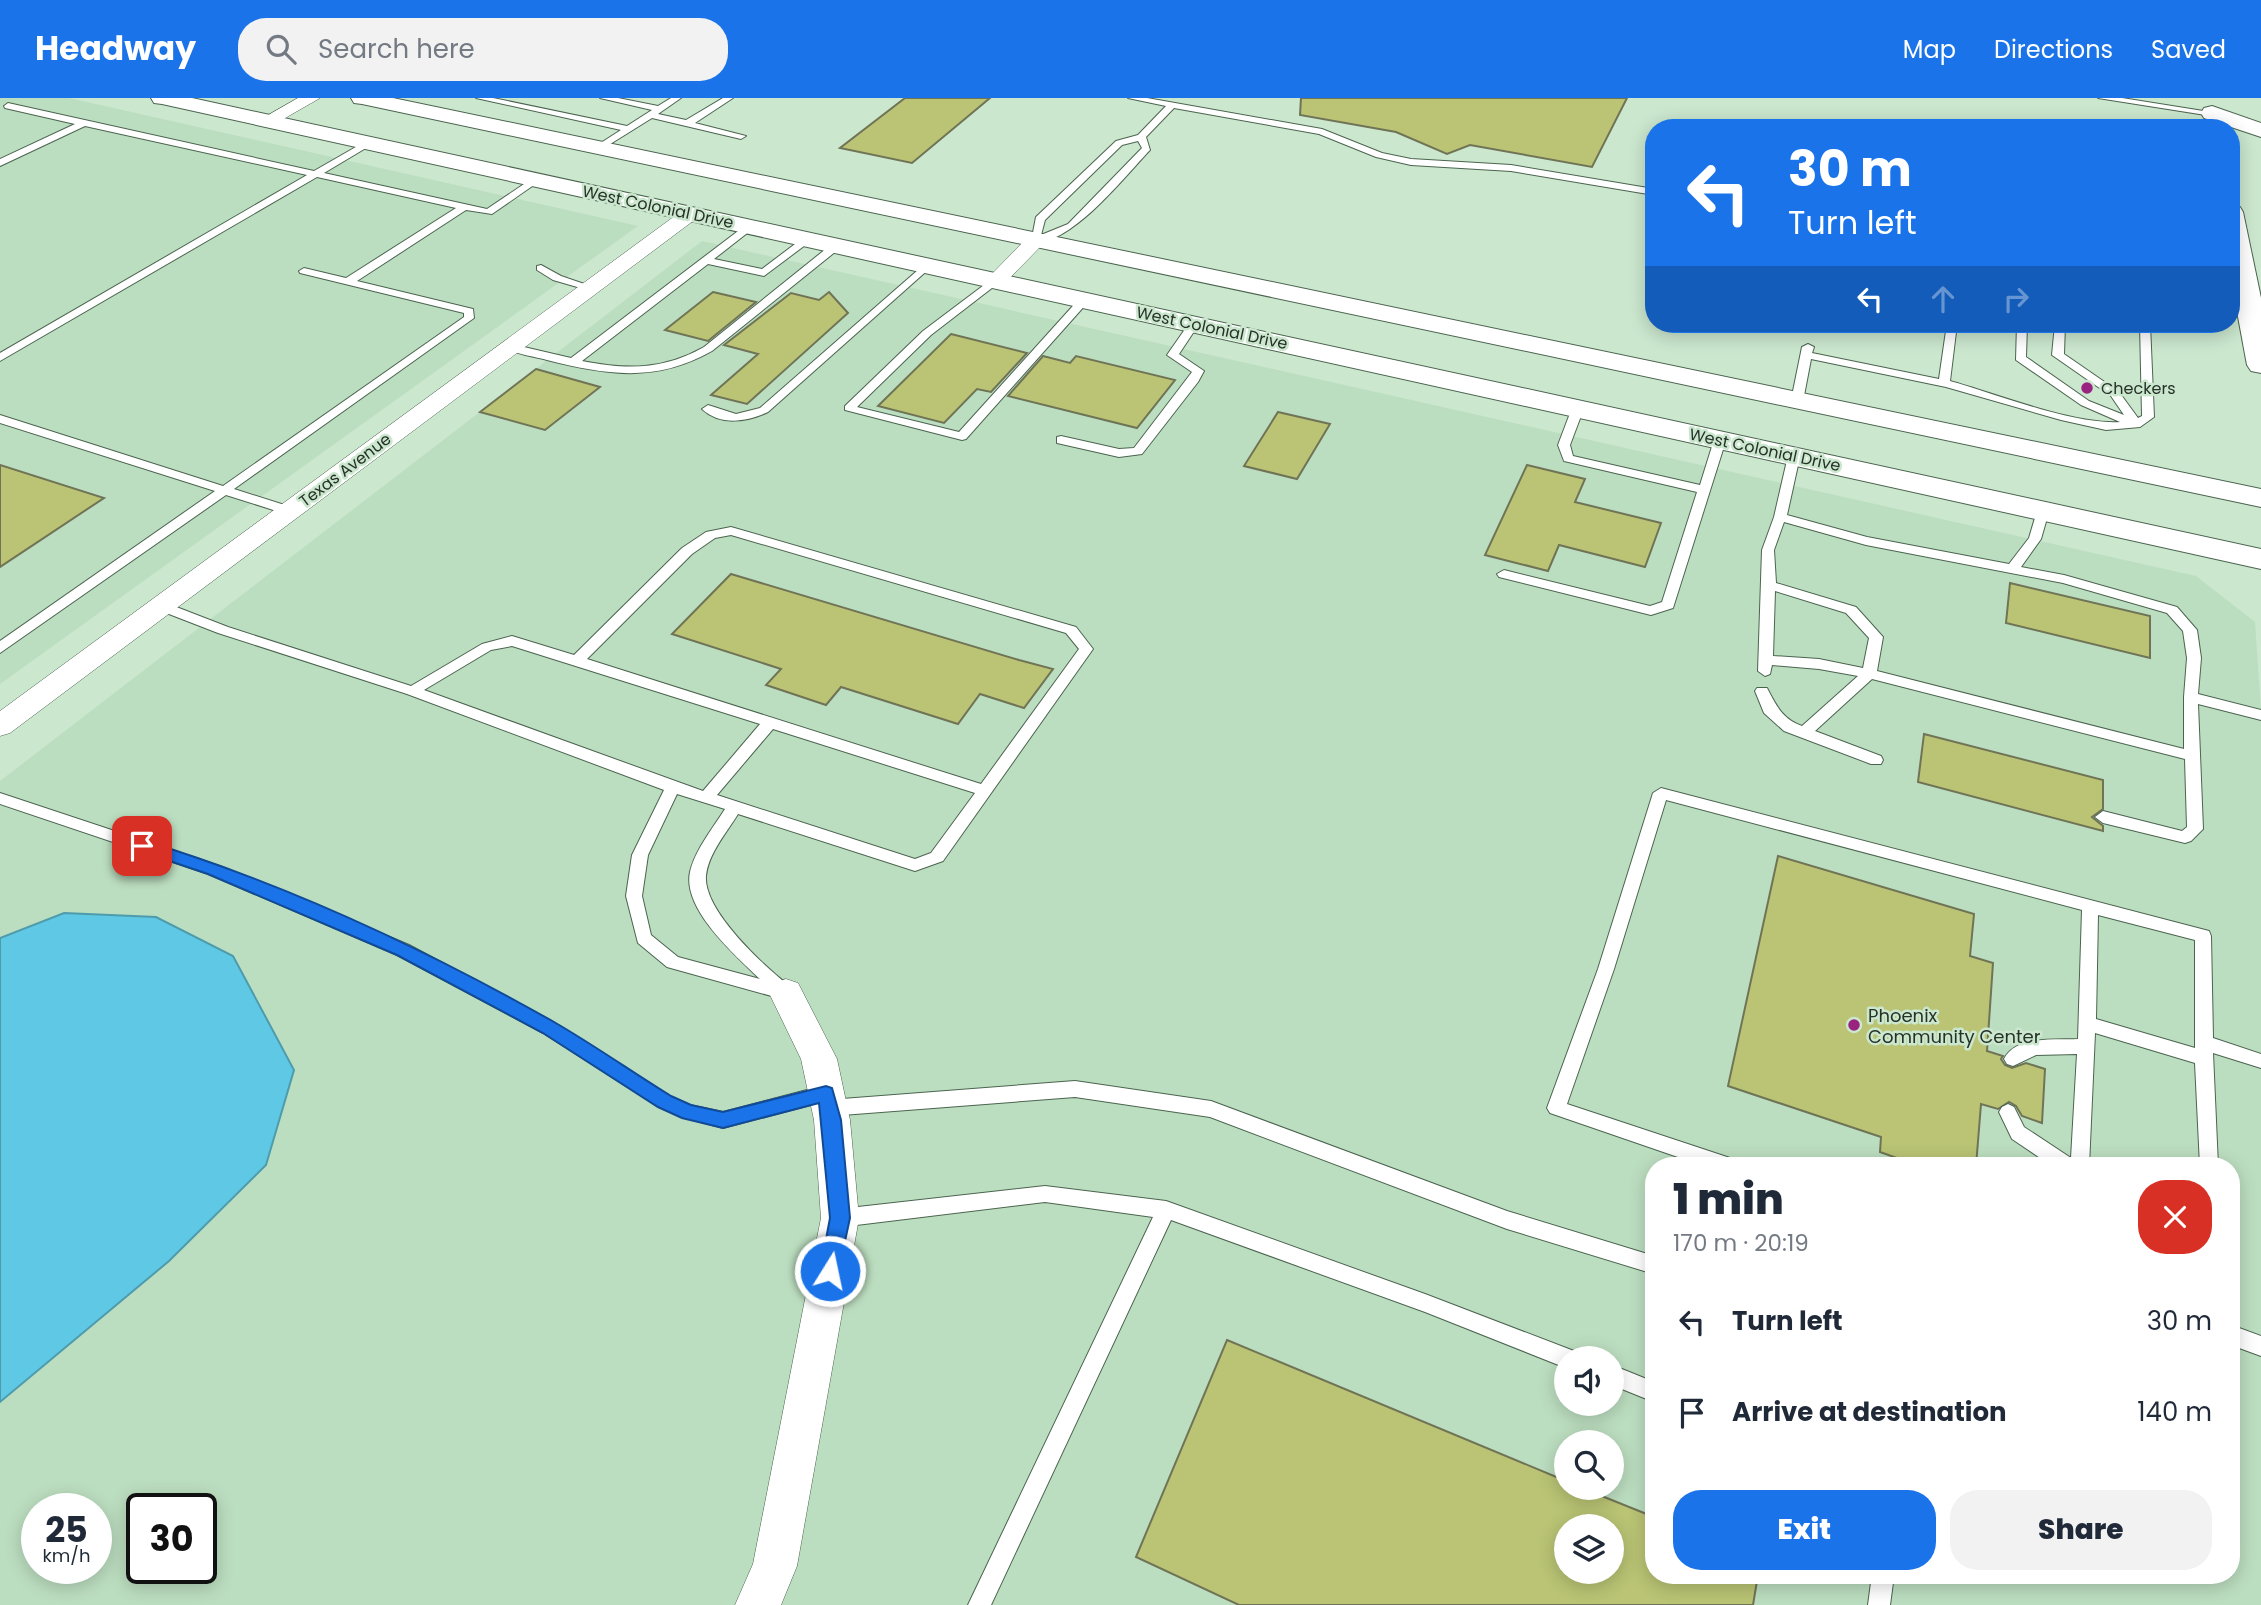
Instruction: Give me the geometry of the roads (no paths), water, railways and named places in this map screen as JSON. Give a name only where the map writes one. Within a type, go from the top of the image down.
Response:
[{"type":"main road","name":"West Colonial Drive","points":[[162,98],[2261,559]]},
{"type":"main road","points":[[362,98],[2261,498]]},
{"type":"main road","points":[[2213,113],[2230,119]]},
{"type":"main road","points":[[2240,123],[2261,130]]},
{"type":"main road","points":[[690,214],[728,199],[757,197],[842,200]]},
{"type":"main road","points":[[2240,297],[2261,365]]},
{"type":"street","points":[[267,121],[311,98]]},
{"type":"street","name":"Texas Avenue","points":[[0,726],[690,214]]},
{"type":"street","points":[[996,281],[1035,240]]},
{"type":"street","points":[[758,1605],[775,1566],[840,1218],[820,1059],[786,993]]},
{"type":"lane","points":[[4,108],[26,98]]},
{"type":"lane","points":[[480,98],[628,129]]},
{"type":"lane","points":[[604,98],[688,124],[741,136]]},
{"type":"lane","points":[[599,148],[677,98]]},
{"type":"lane","points":[[688,124],[729,98]]},
{"type":"lane","points":[[1132,98],[1322,132],[1379,155],[1411,162],[1511,168],[1645,190]]},
{"type":"lane","points":[[2102,98],[2213,113]]},
{"type":"lane","points":[[1035,240],[1040,219],[1119,143],[1141,137],[1172,105]]},
{"type":"lane","points":[[4,108],[84,123],[489,212],[536,180]]},
{"type":"lane","points":[[0,163],[84,123]]},
{"type":"lane","points":[[1035,240],[1072,226],[1147,148],[1141,137]]},
{"type":"lane","points":[[0,358],[368,143]]},
{"type":"lane","points":[[348,282],[464,207]]},
{"type":"lane","points":[[573,362],[750,227]]},
{"type":"lane","points":[[706,260],[764,273],[807,240]]},
{"type":"lane","points":[[511,347],[607,369],[650,369],[678,365],[695,358],[836,246]]},
{"type":"lane","points":[[708,408],[725,417],[743,419],[764,410],[926,266]]},
{"type":"lane","points":[[541,268],[557,278],[591,288]]},
{"type":"lane","points":[[0,648],[469,317],[469,312],[304,271]]},
{"type":"lane","points":[[996,281],[927,333],[849,408],[962,436],[1084,300]]},
{"type":"lane","points":[[1061,439],[1119,453],[1138,451],[1194,380],[1198,371],[1173,355],[1194,324]]},
{"type":"lane","points":[[1944,384],[1951,333]]},
{"type":"lane","points":[[2021,333],[2020,358],[2085,403],[2136,425]]},
{"type":"lane","points":[[2059,333],[2058,355],[2115,394],[2136,425]]},
{"type":"lane","points":[[1797,401],[1807,349],[2065,418],[2106,426],[2136,425],[2148,417],[2145,333]]},
{"type":"lane","points":[[1578,408],[1564,445],[1568,458],[1705,489]]},
{"type":"lane","points":[[0,419],[290,511]]},
{"type":"lane","points":[[1504,574],[1651,611],[1668,605],[1720,440]]},
{"type":"lane","points":[[1794,456],[1780,517],[1768,550],[1765,666],[1819,664],[1869,674],[2192,755]]},
{"type":"lane","points":[[2012,569],[2035,539],[2043,511]]},
{"type":"lane","points":[[1780,517],[1866,541],[2064,579],[2172,610],[2190,630],[2194,658],[2190,697],[2195,829],[2185,837],[2103,817]]},
{"type":"lane","points":[[161,606],[223,630],[411,691],[673,787],[915,865],[937,857],[1086,649],[1071,630],[731,531],[710,535],[687,551],[577,661]]},
{"type":"lane","points":[[1769,585],[1851,610],[1876,637],[1869,674],[1804,733]]},
{"type":"lane","points":[[411,691],[487,647],[512,641],[985,791]]},
{"type":"lane","points":[[1762,691],[1769,710],[1789,727],[1876,760]]},
{"type":"lane","points":[[2190,697],[2261,715]]},
{"type":"lane","points":[[706,798],[770,722]]},
{"type":"lane","points":[[673,787],[640,855],[634,896],[644,938],[673,962],[786,993]]},
{"type":"lane","points":[[1703,1157],[1556,1108],[1606,969],[1661,793],[2203,936],[2209,1157]]},
{"type":"lane","points":[[0,798],[214,870],[403,950],[549,1028],[665,1101],[688,1112],[723,1120],[827,1101],[1075,1089],[1211,1109],[1507,1220],[1645,1262]]},
{"type":"lane","points":[[734,807],[708,851],[697,876],[700,898],[711,916],[786,993]]},
{"type":"lane","points":[[2080,1157],[2090,906]]},
{"type":"lane","points":[[2087,1024],[2261,1061]]},
{"type":"lane","points":[[2012,1059],[2033,1048],[2086,1046]]},
{"type":"lane","points":[[2008,1112],[2018,1133],[2054,1157]]},
{"type":"lane","points":[[840,1218],[1045,1194],[1166,1210],[1425,1303],[1554,1353]]},
{"type":"lane","points":[[979,1605],[1166,1210]]},
{"type":"lane","points":[[2240,1338],[2261,1346]]},
{"type":"lane","points":[[1624,1380],[1645,1388]]},
{"type":"lane","points":[[1880,1605],[1882,1584]]},
{"type":"water","points":[[64,913],[156,917],[233,956],[294,1070],[266,1165],[169,1261],[0,1402],[0,938]]},
{"type":"place","name":"Checkers","points":[[2087,388]]},
{"type":"place","name":"Phoenix Community Center","points":[[1854,1025]]}]
